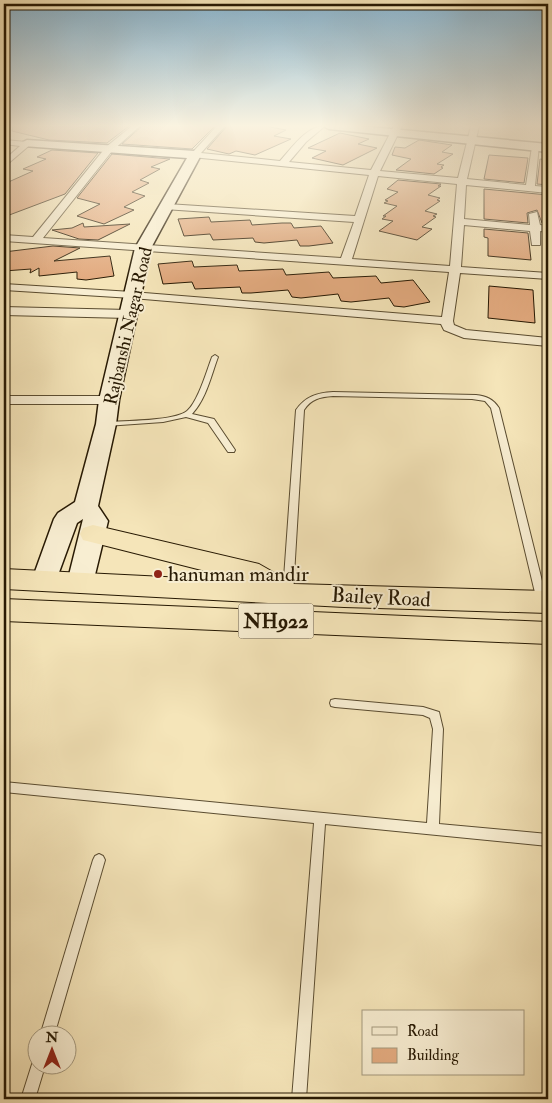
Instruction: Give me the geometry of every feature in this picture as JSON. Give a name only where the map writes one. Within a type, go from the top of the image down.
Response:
[{"type":"highway","points":[[93,534],[249,571],[288,592]]},
{"type":"highway","name":"Bailey Road","points":[[4,579],[288,592],[376,598],[545,602]]},
{"type":"highway","name":"Bailey Road","points":[[4,610],[548,633]]},
{"type":"street","points":[[36,240],[86,177]]},
{"type":"street","name":"Rajbanshi Nagar Road","points":[[86,506],[106,424],[109,400],[143,248],[183,177]]},
{"type":"street","points":[[346,262],[373,177]]},
{"type":"street","points":[[423,177],[548,190]]},
{"type":"street","points":[[463,177],[455,269],[447,321],[448,327],[464,334],[548,342]]},
{"type":"street","points":[[530,188],[532,177]]},
{"type":"street","points":[[167,207],[359,219]]},
{"type":"street","points":[[534,214],[536,243]]},
{"type":"street","points":[[459,222],[548,229]]},
{"type":"street","points":[[4,238],[548,276]]},
{"type":"street","points":[[4,286],[447,321]]},
{"type":"street","points":[[4,310],[128,314]]},
{"type":"street","points":[[4,400],[109,400]]},
{"type":"street","points":[[45,580],[66,520],[86,506],[96,521],[80,583]]},
{"type":"lane","points":[[187,415],[194,407],[215,356]]},
{"type":"lane","points":[[288,592],[300,410],[305,402],[311,397],[333,394],[468,397],[488,399],[493,402],[496,408],[545,602]]},
{"type":"lane","points":[[106,424],[187,415],[211,421],[231,450]]},
{"type":"lane","points":[[335,703],[423,711],[435,714],[438,729],[433,829]]},
{"type":"lane","points":[[4,787],[548,840]]},
{"type":"lane","points":[[299,1099],[320,818]]},
{"type":"lane","points":[[50,1026],[99,860]]},
{"type":"lane","points":[[28,1099],[35,1076]]},
{"type":"building","points":[[19,177],[78,177],[65,194],[4,217],[4,184]]},
{"type":"building","points":[[93,177],[145,177],[140,180],[149,183],[132,192],[145,196],[124,207],[134,210],[104,224],[77,216],[100,204],[77,198]]},
{"type":"building","points":[[484,177],[525,177],[524,183],[484,179]]},
{"type":"building","points":[[538,177],[548,177],[548,185],[537,184]]},
{"type":"building","points":[[398,180],[441,184],[438,186],[441,186],[428,195],[440,198],[437,200],[440,201],[425,211],[437,214],[433,216],[436,217],[422,227],[432,229],[417,240],[379,231],[393,221],[382,219],[386,216],[383,216],[397,206],[384,203],[388,201],[385,200],[398,192],[387,189]]},
{"type":"building","points":[[484,189],[548,195],[548,224],[542,223],[537,210],[527,213],[528,223],[484,219]]},
{"type":"building","points":[[209,217],[211,222],[250,220],[252,225],[291,223],[294,228],[321,226],[333,243],[300,246],[297,240],[264,243],[255,242],[253,238],[213,240],[210,234],[184,236],[178,219]]},
{"type":"building","points":[[83,223],[84,227],[130,224],[98,240],[79,239],[52,230],[72,228]]},
{"type":"building","points":[[484,229],[528,233],[531,260],[488,256],[488,238],[484,237]]},
{"type":"building","points":[[53,246],[80,248],[54,261],[110,256],[114,276],[86,280],[77,279],[77,272],[39,276],[39,268],[30,273],[31,269],[4,271],[4,252]]},
{"type":"building","points":[[192,261],[194,267],[237,265],[239,271],[283,269],[286,275],[329,272],[333,278],[376,276],[381,283],[413,280],[430,302],[404,307],[394,306],[389,298],[351,302],[341,301],[338,294],[301,298],[292,297],[288,290],[242,293],[240,287],[195,289],[192,282],[163,284],[158,264]]},
{"type":"building","points":[[489,286],[533,290],[535,323],[488,318]]},
{"type":"place","name":"hanuman mandir","points":[[158,574]]}]
